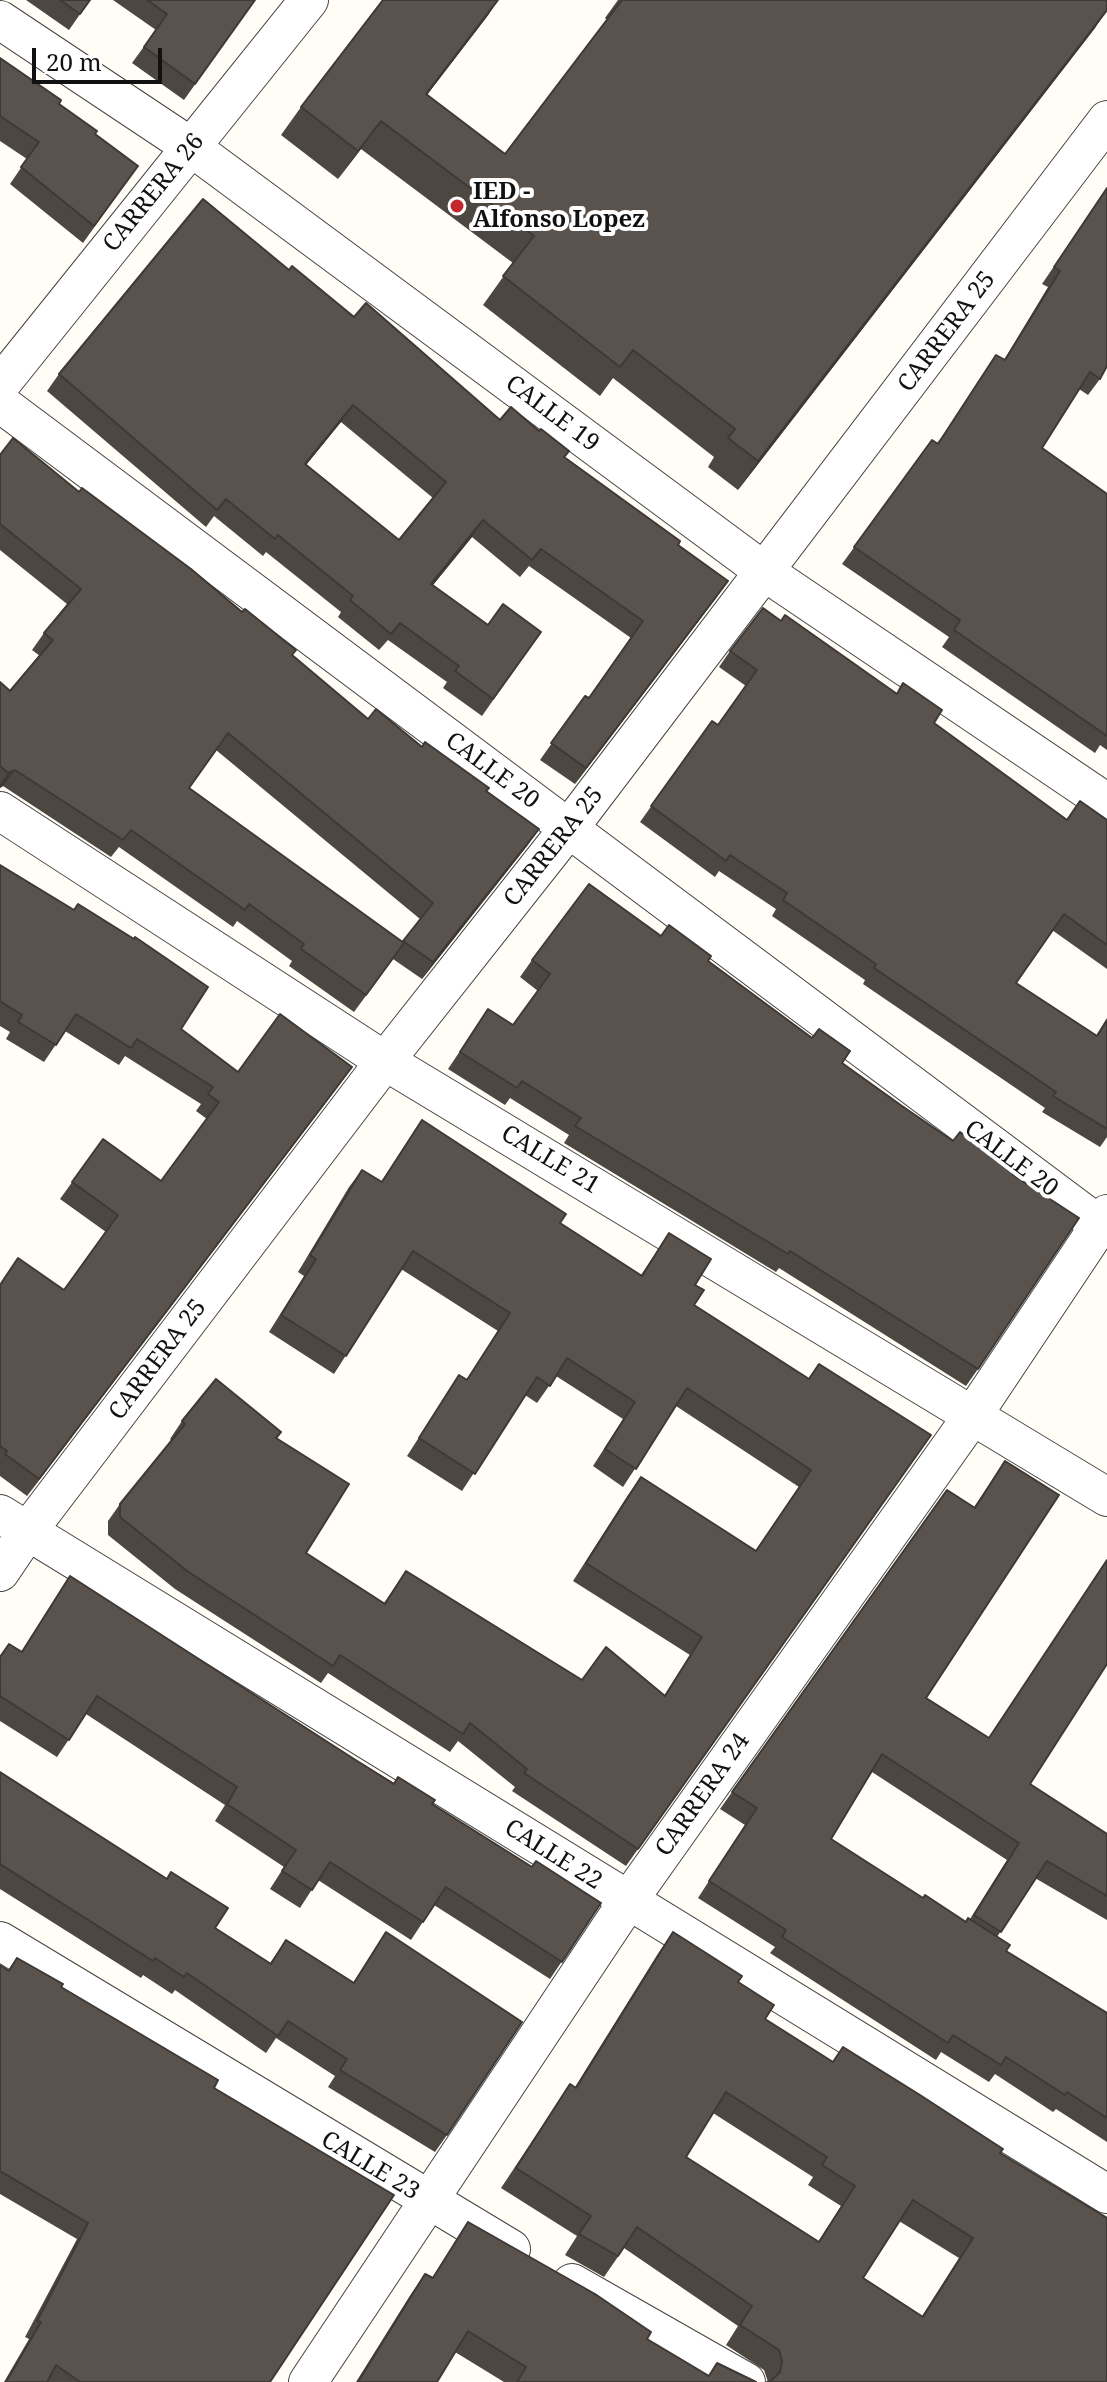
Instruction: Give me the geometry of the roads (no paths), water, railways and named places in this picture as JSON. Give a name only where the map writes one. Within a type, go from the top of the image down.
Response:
[{"type":"street","name":"CARRERA 26","points":[[0,385],[309,0]]},
{"type":"street","name":"CALLE 19","points":[[0,20],[191,147],[765,572],[1107,803]]},
{"type":"street","name":"CARRERA 25","points":[[0,1572],[14,1523],[569,828],[1107,120]]},
{"type":"street","name":"CALLE 20","points":[[0,403],[569,828],[1103,1220]]},
{"type":"street","name":"CALLE 21","points":[[0,811],[385,1061],[1107,1497]]},
{"type":"street","name":"CARRERA 24","points":[[308,2382],[628,1901],[973,1415],[1103,1220]]},
{"type":"street","name":"CALLE 22","points":[[14,1523],[1107,2194]]},
{"type":"street","name":"CALLE 23","points":[[0,1941],[429,2203],[746,2382]]},
{"type":"place","name":"IED - Alfonso Lopez","points":[[457,206]]}]
